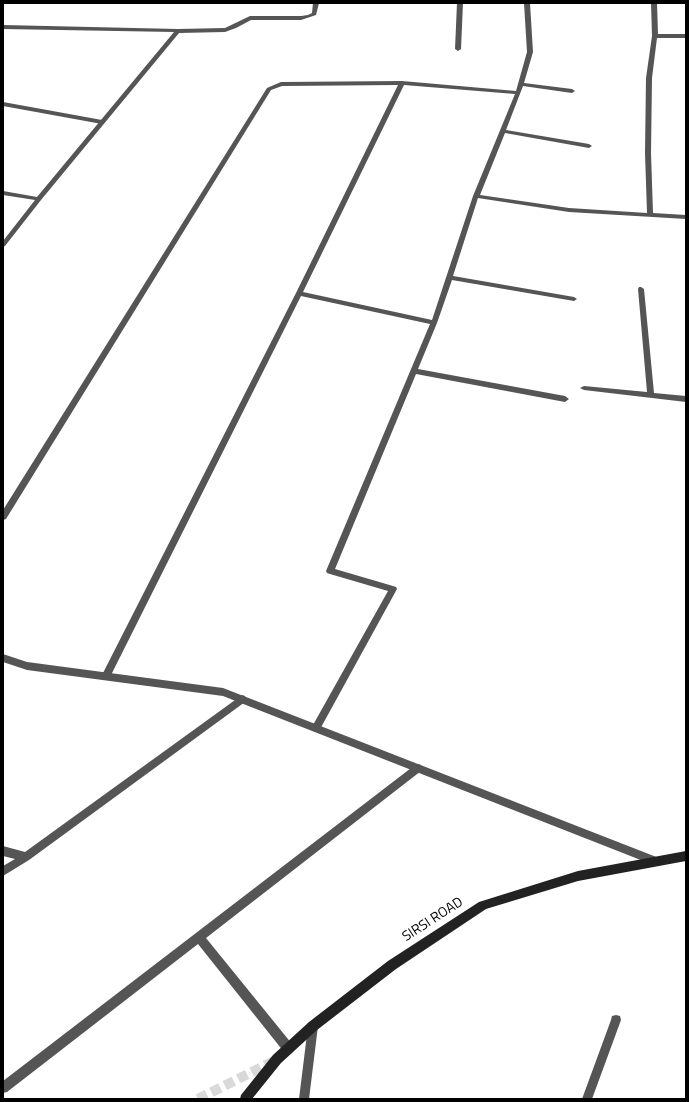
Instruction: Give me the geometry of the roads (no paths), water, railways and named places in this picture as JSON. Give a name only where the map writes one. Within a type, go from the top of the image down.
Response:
[{"type":"main road","name":"SIRSI ROAD","points":[[245,1099],[277,1059],[313,1026],[392,965],[483,905],[578,876],[686,856]]},
{"type":"street","points":[[3,27],[178,31],[230,29],[250,18],[301,18],[310,16],[314,14],[316,3]]},
{"type":"street","points":[[458,49],[460,3]]},
{"type":"street","points":[[316,728],[393,589],[330,571],[434,323],[476,196],[518,93],[530,52],[527,3]]},
{"type":"street","points":[[650,214],[648,153],[649,78],[656,36],[654,3]]},
{"type":"street","points":[[3,245],[39,199],[178,31]]},
{"type":"street","points":[[656,36],[686,36]]},
{"type":"street","points":[[3,517],[269,90],[281,84],[402,83],[518,93]]},
{"type":"street","points":[[106,676],[299,293],[402,83]]},
{"type":"street","points":[[520,84],[572,91]]},
{"type":"street","points":[[3,104],[102,122]]},
{"type":"street","points":[[503,131],[589,146]]},
{"type":"street","points":[[3,193],[39,199]]},
{"type":"street","points":[[476,196],[569,210],[686,216]]},
{"type":"street","points":[[449,277],[574,299]]},
{"type":"street","points":[[642,289],[651,395]]},
{"type":"street","points":[[299,293],[434,323]]},
{"type":"street","points":[[414,371],[565,399]]},
{"type":"street","points":[[584,388],[686,399]]},
{"type":"street","points":[[3,658],[27,666],[224,692],[656,861]]},
{"type":"street","points":[[3,872],[26,857],[242,699]]},
{"type":"street","points":[[3,1088],[418,768]]},
{"type":"street","points":[[3,851],[26,857]]},
{"type":"street","points":[[198,937],[288,1048]]},
{"type":"street","points":[[587,1099],[616,1020]]},
{"type":"street","points":[[304,1099],[313,1026]]},
{"type":"tunnel","points":[[198,1099],[274,1061]]}]
